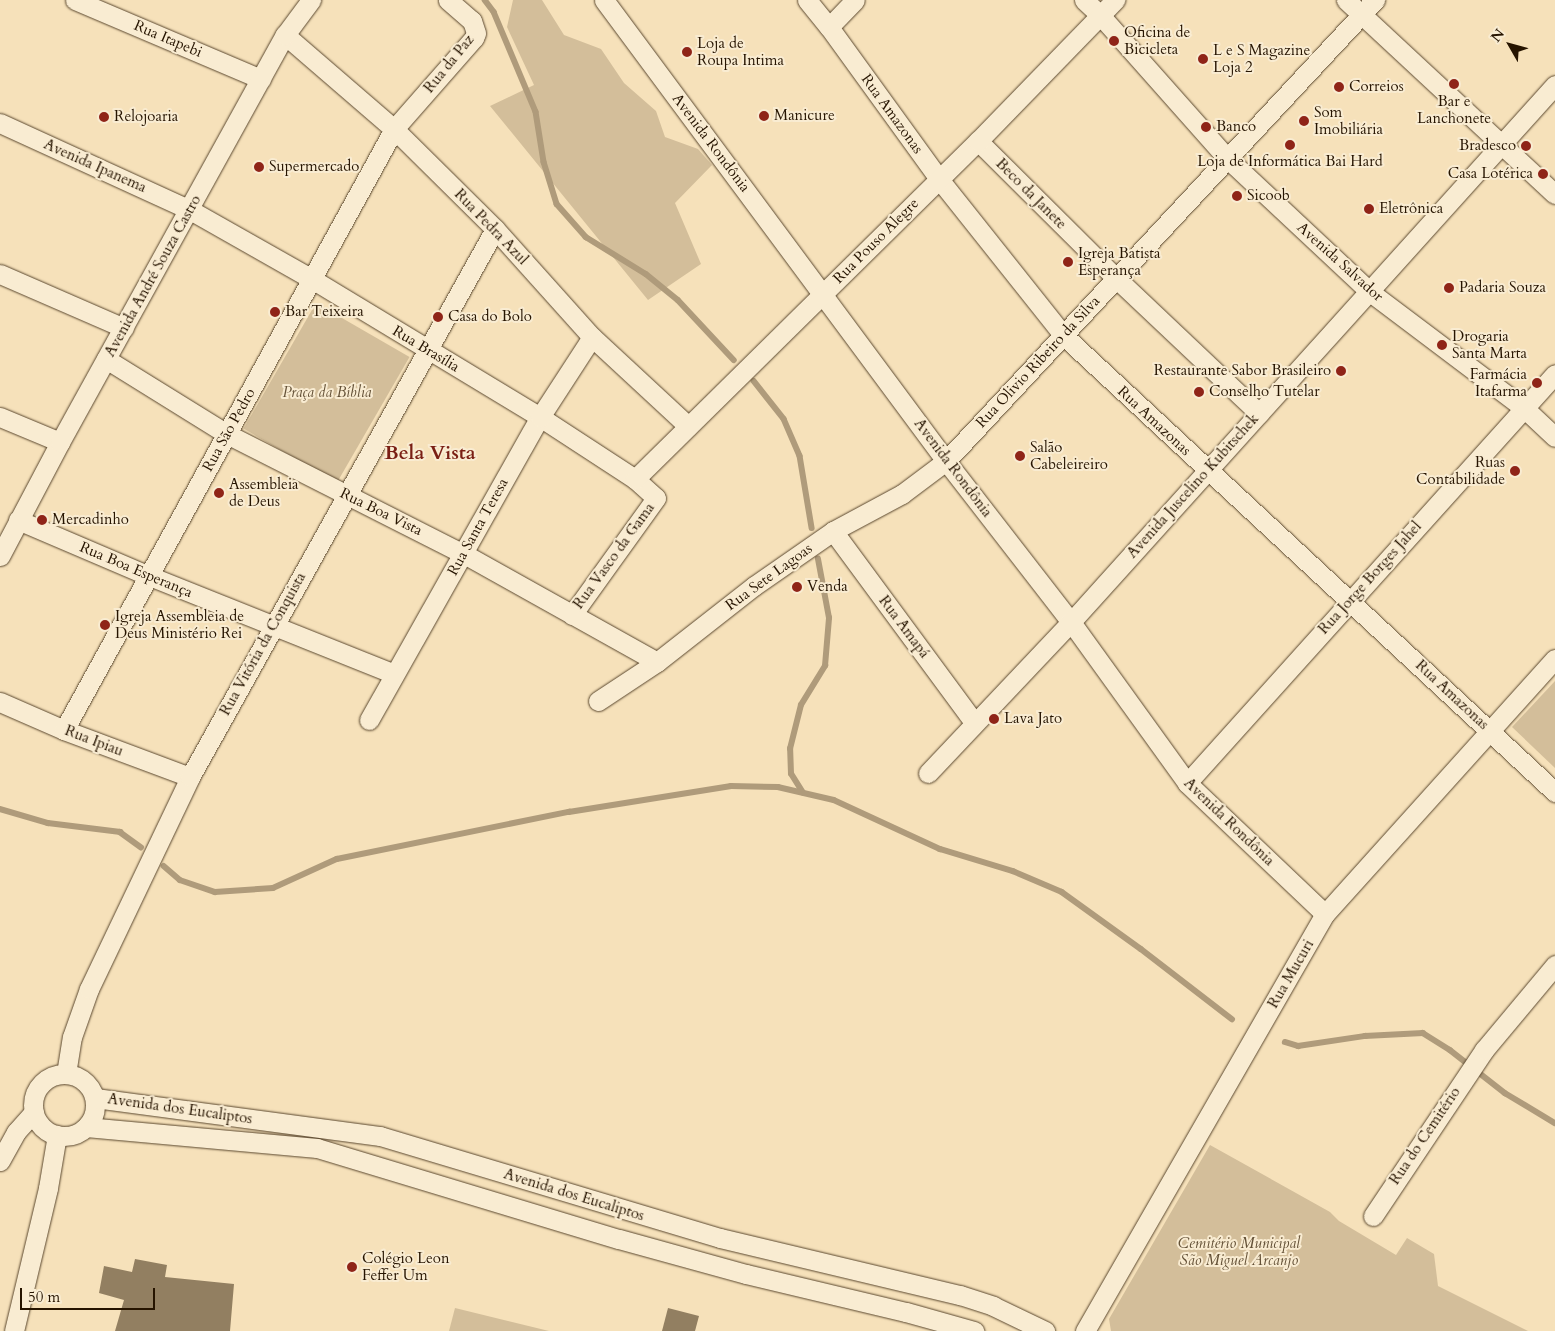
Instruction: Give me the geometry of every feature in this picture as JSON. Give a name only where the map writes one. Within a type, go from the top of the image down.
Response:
[{"type":"street","name":"Rua Itapebi","points":[[75,0],[261,79]]},
{"type":"street","name":"Avenida André Souza Castro","points":[[0,556],[60,442],[190,210],[285,35],[311,0]]},
{"type":"street","name":"Rua da Paz","points":[[394,129],[474,38],[476,33],[472,21],[448,0]]},
{"type":"street","name":"Avenida Rondônia","points":[[604,0],[946,461],[1071,622],[1187,783],[1325,914]]},
{"type":"street","name":"Rua Amazonas","points":[[807,0],[829,27],[939,179],[1063,335],[1206,470],[1350,600],[1555,792]]},
{"type":"street","points":[[829,27],[855,0]]},
{"type":"street","name":"Avenida Salvador","points":[[1084,0],[1100,15],[1228,159],[1370,292],[1524,408],[1555,437]]},
{"type":"street","name":"Rua Pouso Alegre","points":[[635,479],[978,141],[1114,0]]},
{"type":"street","points":[[1346,0],[1360,16],[1555,194]]},
{"type":"street","name":"Rua Olivio Ribeiro da Silva","points":[[946,461],[1375,0]]},
{"type":"street","name":"Rua Pedra Azul","points":[[285,35],[394,129],[495,229],[592,337],[688,426]]},
{"type":"street","name":"Avenida Juscelino Kubitschek","points":[[928,773],[974,722],[1071,622],[1555,85]]},
{"type":"street","name":"Avenida Ipanema","points":[[0,123],[190,210]]},
{"type":"street","name":"Rua São Pedro","points":[[64,730],[147,575],[227,434],[394,129]]},
{"type":"street","name":"Beco da Janete","points":[[978,141],[1116,278],[1259,413]]},
{"type":"street","name":"Rua Brasília","points":[[190,210],[312,280],[540,417],[635,479],[656,498]]},
{"type":"street","name":"Rua Vitória da Conquista","points":[[66,1074],[72,1037],[89,988],[190,777],[272,626],[495,229]]},
{"type":"street","points":[[0,274],[124,328]]},
{"type":"street","name":"Rua Santa Teresa","points":[[369,720],[540,417],[592,337]]},
{"type":"street","name":"Rua Boa Vista","points":[[106,359],[227,434],[464,554],[657,662]]},
{"type":"street","name":"Rua Jorge Borges Jahel","points":[[1187,783],[1555,374]]},
{"type":"street","points":[[0,416],[60,442]]},
{"type":"street","name":"Rua Sete Lagoas","points":[[598,701],[657,662],[754,586],[833,531],[902,494],[946,461]]},
{"type":"street","name":"Rua Vasco da Gama","points":[[572,615],[656,498]]},
{"type":"street","name":"Rua Boa Esperança","points":[[18,520],[147,575],[394,674]]},
{"type":"street","name":"Rua Amapá","points":[[833,531],[974,722]]},
{"type":"street","name":"Rua Mucuri","points":[[1085,1331],[1325,914],[1555,659]]},
{"type":"street","name":"Rua Ipiau","points":[[0,702],[64,730],[190,777]]},
{"type":"street","name":"Rua do Cemitério","points":[[1373,1216],[1479,1057],[1555,965]]},
{"type":"street","points":[[66,1074],[84,1081],[94,1098],[95,1108],[86,1127],[68,1136],[48,1131],[40,1124],[34,1112],[35,1095],[40,1086],[47,1079],[66,1074]]},
{"type":"street","name":"Avenida dos Eucaliptos","points":[[94,1098],[380,1136],[720,1238],[960,1295],[993,1306],[1045,1331]]},
{"type":"street","points":[[0,1161],[16,1132],[34,1112]]},
{"type":"street","name":"Avenida dos Eucaliptos","points":[[86,1127],[317,1148],[619,1239],[746,1274],[906,1312],[974,1331]]},
{"type":"street","points":[[14,1331],[48,1188],[58,1135]]},
{"type":"green space","points":[[513,0],[542,0],[564,35],[601,49],[624,83],[656,111],[665,137],[698,149],[712,165],[675,203],[701,264],[648,300],[490,106],[534,85],[507,27]]},
{"type":"green space","name":"Praça da Bíblia","points":[[316,303],[410,357],[337,483],[244,429]]},
{"type":"green space","points":[[1555,681],[1555,768],[1512,727]]},
{"type":"green space","name":"Cemitério Municipal São Miguel Arcanjo","points":[[1210,1145],[1330,1212],[1339,1221],[1396,1255],[1407,1238],[1434,1254],[1438,1286],[1528,1331],[1111,1331],[1109,1319]]},
{"type":"green space","points":[[455,1308],[549,1331],[449,1331]]},
{"type":"building","points":[[135,1259],[167,1265],[165,1277],[234,1284],[230,1331],[115,1331],[124,1300],[99,1293],[104,1266],[132,1272]]},
{"type":"building","points":[[668,1308],[699,1316],[695,1331],[662,1331]]},
{"type":"waterway","points":[[485,0],[494,12],[536,112],[544,162],[557,204],[586,237],[646,274],[678,300],[734,360]]},
{"type":"waterway","points":[[754,381],[784,419],[800,456],[812,528]]},
{"type":"waterway","points":[[803,793],[791,774],[790,749],[801,705],[825,666],[829,618],[818,559]]},
{"type":"waterway","points":[[164,866],[180,880],[215,892],[273,888],[337,859],[569,812],[731,786],[778,787],[834,800],[940,849],[1013,871],[1062,892],[1141,949],[1232,1019]]},
{"type":"waterway","points":[[0,809],[48,823],[120,832],[141,847]]},
{"type":"waterway","points":[[1285,1042],[1298,1046],[1365,1036],[1423,1033],[1450,1050],[1505,1093],[1555,1123]]},
{"type":"place","name":"Oficina de Bicicleta","points":[[1114,41]]},
{"type":"place","name":"Loja de Roupa Intima","points":[[687,52]]},
{"type":"place","name":"L e S Magazine Loja 2","points":[[1203,59]]},
{"type":"place","name":"Bar e Lanchonete","points":[[1454,84]]},
{"type":"place","name":"Correios","points":[[1339,87]]},
{"type":"place","name":"Manicure","points":[[764,116]]},
{"type":"place","name":"Relojoaria","points":[[104,117]]},
{"type":"place","name":"Som Imobiliária","points":[[1304,121]]},
{"type":"place","name":"Banco","points":[[1206,127]]},
{"type":"place","name":"Loja de Informática Bai Hard","points":[[1290,145]]},
{"type":"place","name":"Bradesco","points":[[1526,146]]},
{"type":"place","name":"Supermercado","points":[[259,167]]},
{"type":"place","name":"Casa Lotérica","points":[[1543,174]]},
{"type":"place","name":"Sicoob","points":[[1237,196]]},
{"type":"place","name":"Eletrônica","points":[[1369,209]]},
{"type":"place","name":"Igreja Batista Esperança","points":[[1068,262]]},
{"type":"place","name":"Padaria Souza","points":[[1449,288]]},
{"type":"place","name":"Bar Teixeira","points":[[275,312]]},
{"type":"place","name":"Casa do Bolo","points":[[438,317]]},
{"type":"place","name":"Drogaria Santa Marta","points":[[1442,345]]},
{"type":"place","name":"Restaurante Sabor Brasileiro","points":[[1341,371]]},
{"type":"place","name":"Farmácia Itafarma","points":[[1537,383]]},
{"type":"place","name":"Conselho Tutelar","points":[[1199,392]]},
{"type":"place","name":"Salão Cabeleireiro","points":[[1020,456]]},
{"type":"place","name":"Ruas Contabilidade","points":[[1515,471]]},
{"type":"place","name":"Assembleia de Deus","points":[[219,493]]},
{"type":"place","name":"Mercadinho","points":[[42,520]]},
{"type":"place","name":"Venda","points":[[797,587]]},
{"type":"place","name":"Igreja Assembleia de Deus Ministério Rei","points":[[105,625]]},
{"type":"place","name":"Lava Jato","points":[[994,719]]},
{"type":"place","name":"Colégio Leon Feffer Um","points":[[352,1267]]},
{"type":"district","name":"Bela Vista","points":[[430,452]]}]
